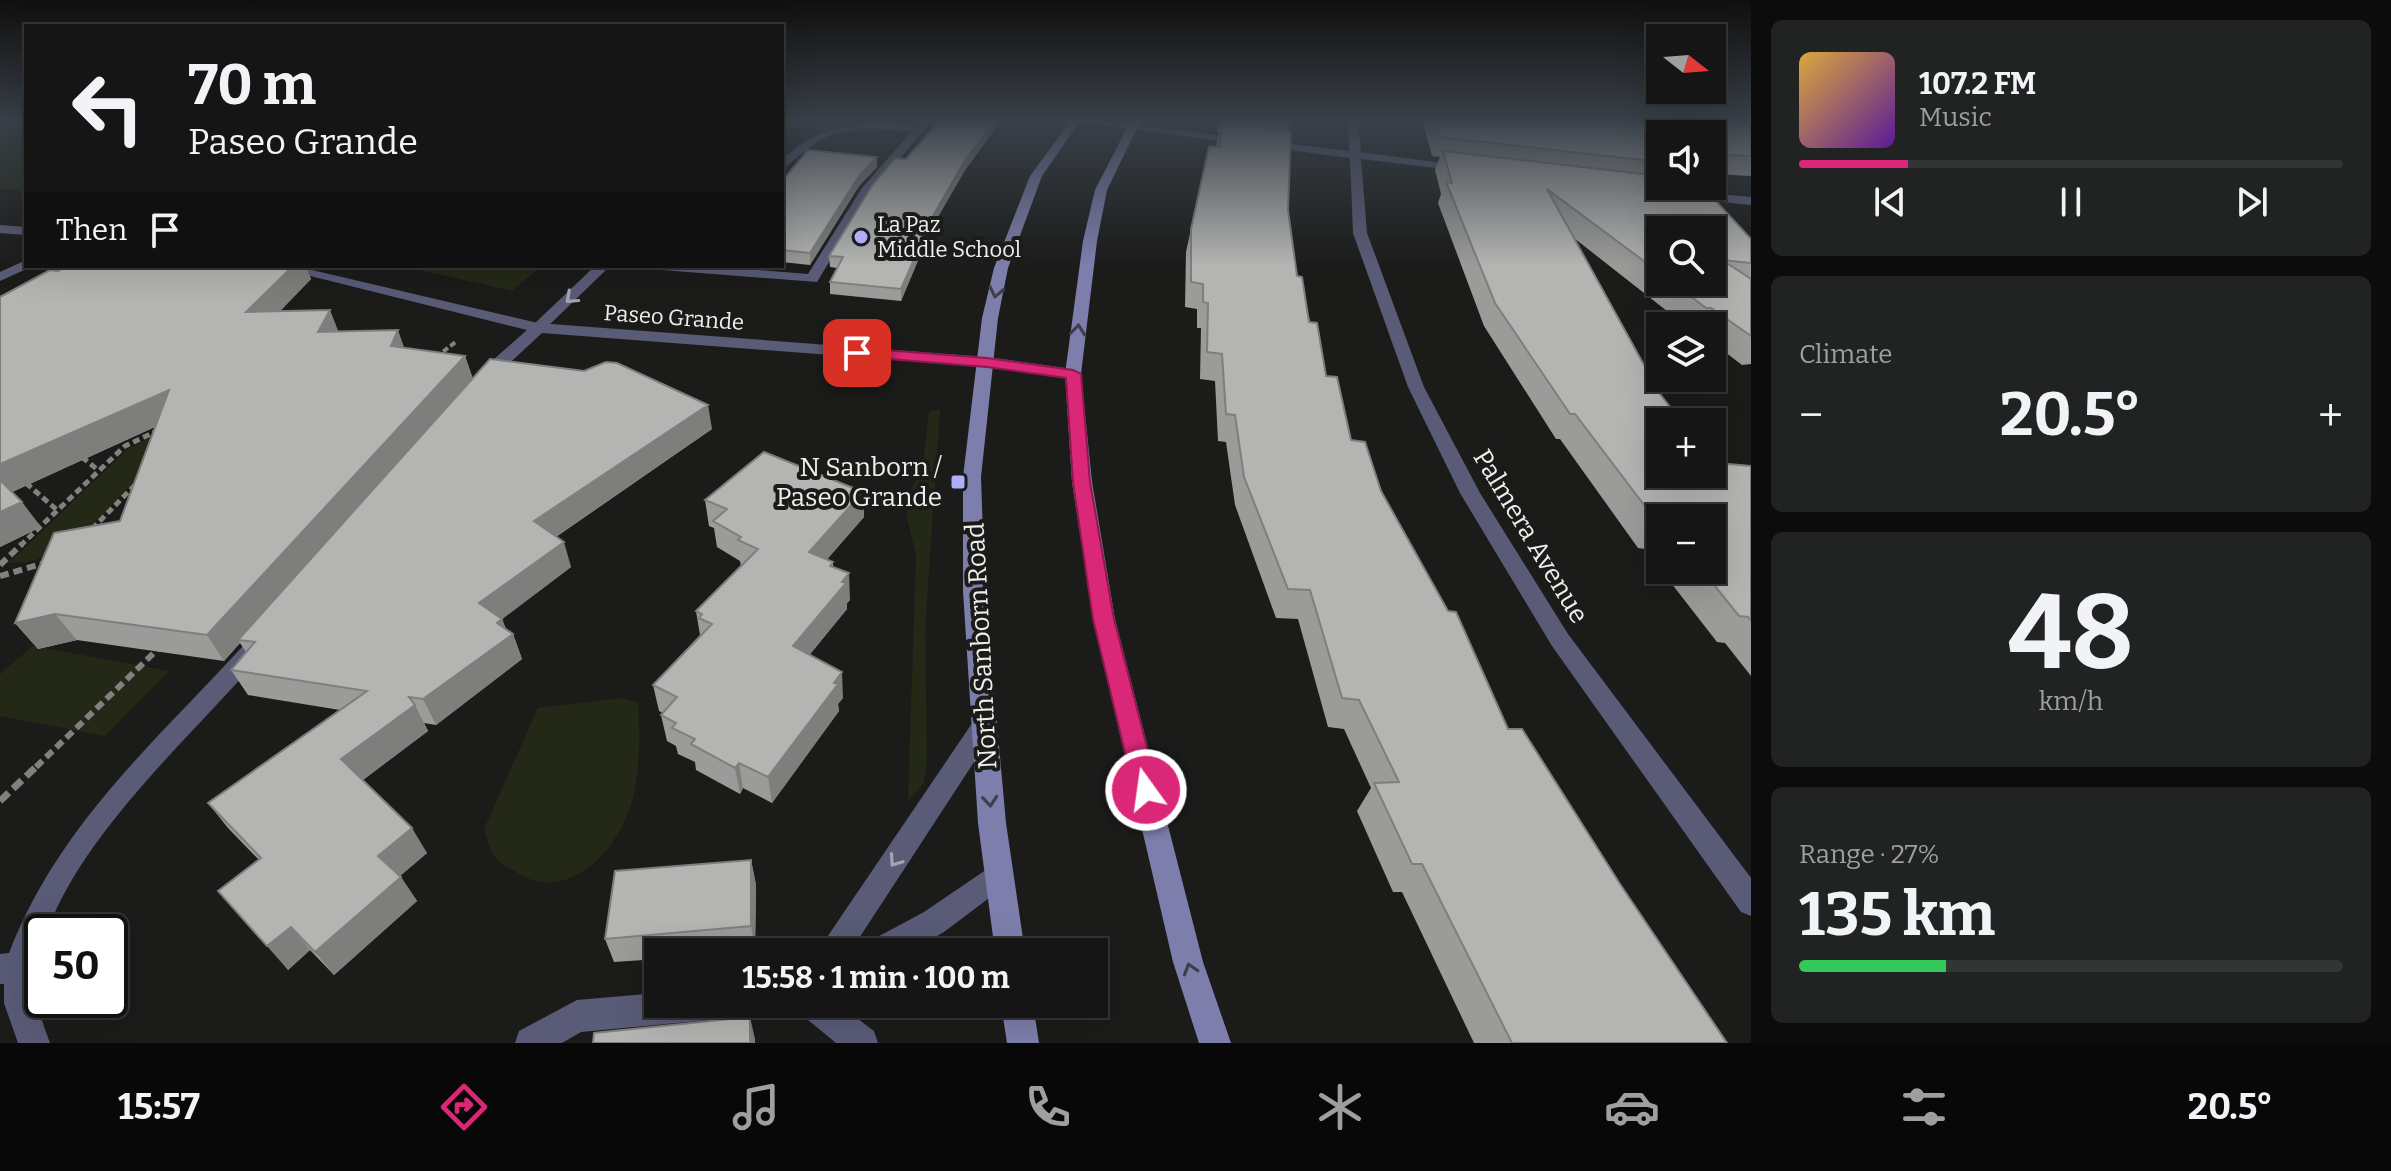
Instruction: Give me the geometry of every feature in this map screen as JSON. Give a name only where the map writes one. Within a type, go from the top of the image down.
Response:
[{"type":"main road","name":"North Sanborn Road","points":[[1008,938],[984,726],[974,591],[972,477],[990,318],[1018,216],[1041,169]]},
{"type":"main road","points":[[1112,169],[1101,190],[1090,241],[1073,374],[1082,482],[1104,619],[1188,962],[1215,1043]]},
{"type":"main road","points":[[1019,1018],[1023,1043]]},
{"type":"street","points":[[701,268],[812,279],[866,191],[885,169]]},
{"type":"street","name":"Palmera Avenue","points":[[1357,169],[1360,233],[1416,387],[1470,493],[1560,640],[1751,902]]},
{"type":"street","points":[[1466,169],[1477,170]]},
{"type":"street","points":[[1726,199],[1751,201]]},
{"type":"street","points":[[0,229],[24,231]]},
{"type":"street","points":[[0,277],[24,265]]},
{"type":"street","name":"Paseo Grande","points":[[285,268],[538,328],[987,362],[1073,374]]},
{"type":"street","points":[[470,392],[601,268]]},
{"type":"street","points":[[34,1043],[10,968],[39,909],[88,832],[265,636]]},
{"type":"street","points":[[841,938],[984,726]]},
{"type":"street","points":[[906,938],[934,922],[999,874]]},
{"type":"street","points":[[531,1043],[577,1016],[644,1010]]},
{"type":"street","points":[[831,1018],[862,1043]]},
{"type":"path","points":[[425,367],[465,336]]},
{"type":"path","points":[[0,565],[132,443],[167,426]]},
{"type":"path","points":[[156,432],[162,439]]},
{"type":"path","points":[[120,434],[132,443]]},
{"type":"path","points":[[82,457],[99,471]]},
{"type":"path","points":[[90,531],[139,481]]},
{"type":"path","points":[[26,483],[58,511]]},
{"type":"path","points":[[15,536],[23,543]]},
{"type":"path","points":[[0,576],[50,561]]},
{"type":"path","points":[[0,801],[167,640]]},
{"type":"green space","points":[[0,169],[24,169],[24,189],[0,189]]},
{"type":"green space","points":[[412,268],[539,268],[512,291]]},
{"type":"green space","points":[[940,409],[925,629],[927,760],[924,783],[908,801],[916,556],[907,518],[908,497],[923,464],[929,412]]},
{"type":"green space","points":[[149,438],[153,439],[151,463],[88,528],[51,554],[31,561],[9,563],[128,449]]},
{"type":"green space","points":[[33,646],[169,671],[105,736],[0,716],[0,674]]},
{"type":"green space","points":[[622,698],[638,702],[638,761],[631,804],[608,849],[581,872],[550,882],[533,880],[503,864],[492,852],[484,829],[538,708]]},
{"type":"building","points":[[792,169],[866,169],[810,253],[784,250],[784,179]]},
{"type":"building","points":[[886,169],[960,169],[933,216],[901,289],[830,282],[843,257],[829,256],[873,184]]},
{"type":"building","points":[[1204,169],[1290,169],[1288,210],[1297,276],[1302,277],[1309,322],[1317,323],[1326,376],[1337,377],[1351,440],[1365,442],[1381,491],[1448,611],[1456,612],[1508,729],[1522,729],[1620,884],[1727,1043],[1512,1043],[1422,864],[1412,864],[1374,783],[1399,782],[1359,700],[1342,698],[1310,590],[1288,589],[1244,477],[1235,415],[1226,414],[1222,354],[1207,352],[1208,303],[1203,302],[1203,284],[1191,282],[1191,229]]},
{"type":"building","points":[[1448,169],[1596,169],[1646,174],[1646,200],[1715,200],[1751,239],[1751,263],[1726,260],[1726,216],[1646,216],[1646,263],[1547,189],[1646,369],[1646,392],[1659,392],[1671,408],[1646,408],[1646,488],[1726,488],[1726,464],[1751,466],[1751,620],[1739,616],[1713,584],[1726,584],[1726,504],[1646,504],[1646,508],[1575,414],[1570,414],[1495,303],[1446,182],[1452,183]]},
{"type":"building","points":[[1726,263],[1751,279],[1751,336],[1726,318],[1726,312],[1706,308],[1690,296],[1726,296]]},
{"type":"building","points":[[63,268],[291,268],[246,312],[330,310],[318,332],[398,330],[391,346],[465,356],[207,635],[55,614],[15,623],[54,533],[120,521],[169,390],[0,464],[0,297],[50,270]]},
{"type":"building","points":[[490,359],[584,371],[606,362],[617,363],[708,405],[534,521],[564,542],[479,603],[502,619],[497,623],[513,634],[423,699],[409,697],[415,705],[341,759],[412,828],[378,856],[401,877],[315,952],[291,927],[267,946],[218,891],[261,858],[208,803],[367,691],[231,670],[255,642],[238,640]]},
{"type":"building","points":[[764,452],[863,492],[809,552],[833,562],[830,566],[849,573],[842,582],[846,583],[793,646],[842,672],[834,683],[838,684],[768,777],[739,763],[735,768],[691,744],[695,739],[672,728],[676,723],[661,715],[677,697],[653,685],[712,624],[699,618],[702,614],[696,611],[758,549],[738,540],[741,537],[713,521],[727,509],[705,500]]},
{"type":"building","points":[[0,480],[22,502],[0,512]]},
{"type":"building","points":[[751,860],[751,926],[605,939],[615,871]]},
{"type":"building","points":[[750,1018],[750,1043],[593,1043],[594,1033]]},
{"type":"place","name":"La Paz Middle School","points":[[861,237]]},
{"type":"place","name":"N Sanborn / Paseo Grande","points":[[958,482]]},
{"type":"route","points":[[857,353],[987,362],[1073,374],[1082,482],[1104,619],[1146,790]]}]
